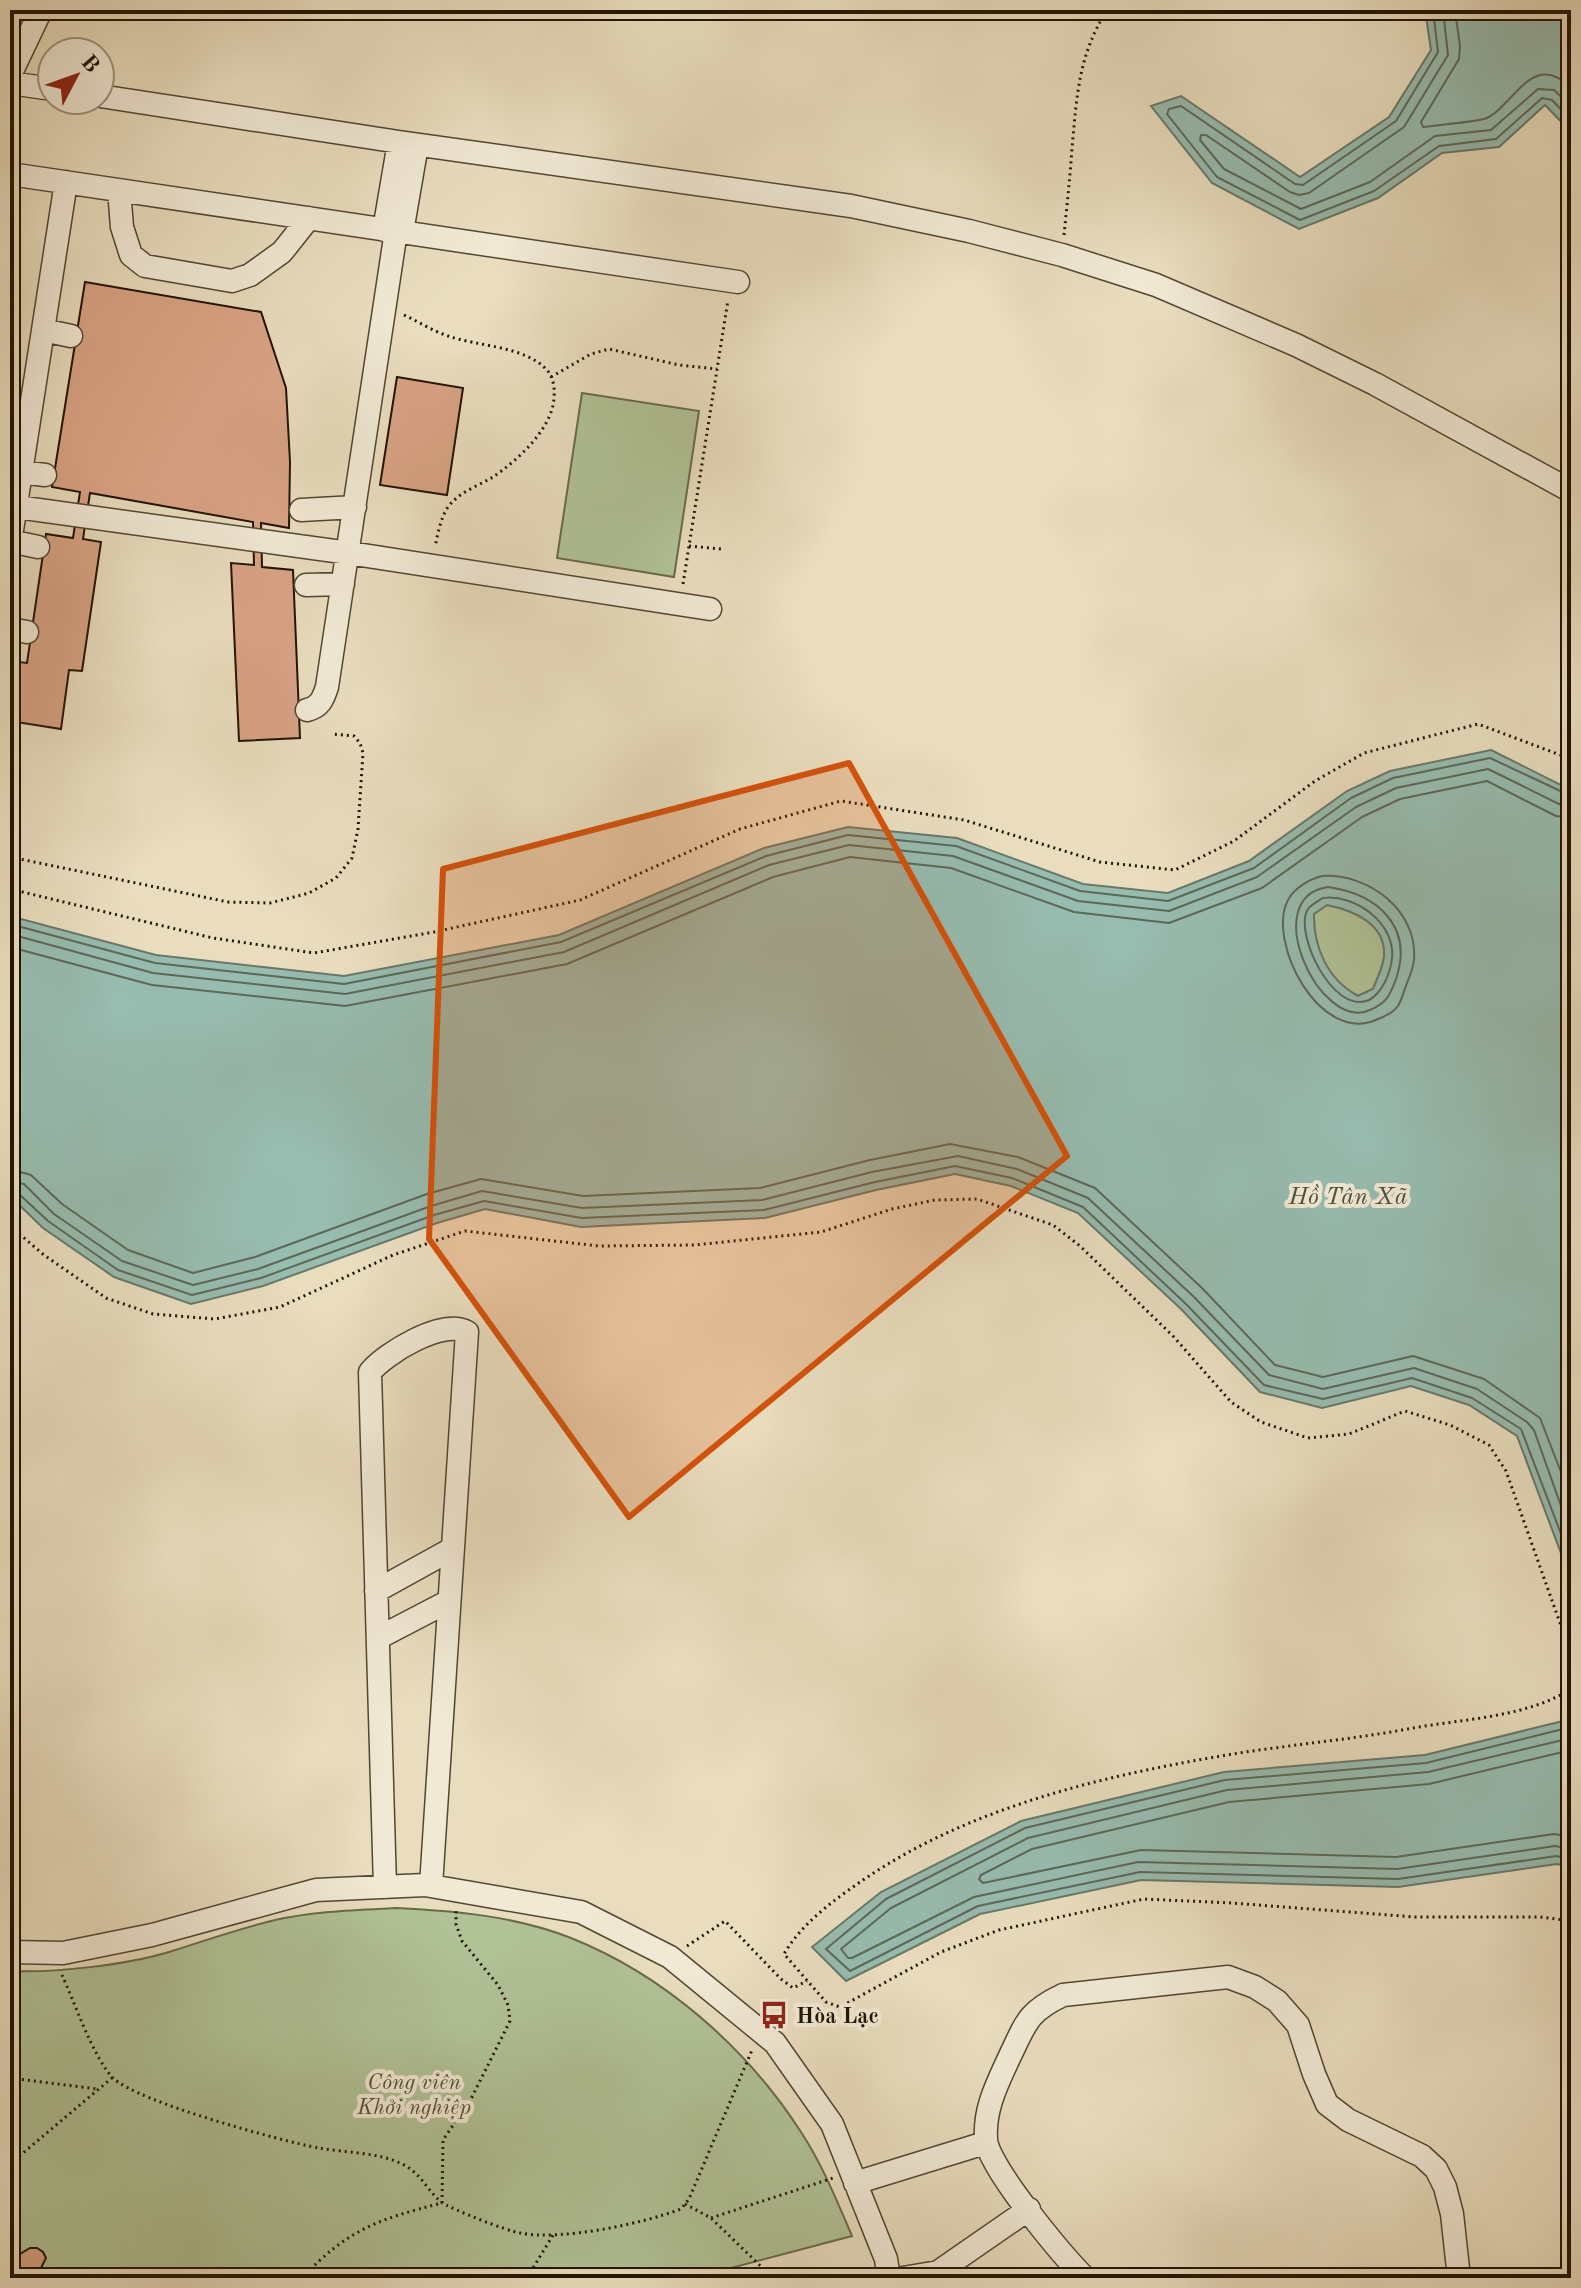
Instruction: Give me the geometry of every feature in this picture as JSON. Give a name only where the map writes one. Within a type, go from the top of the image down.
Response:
[{"type":"street","points":[[10,75],[41,10]]},
{"type":"street","points":[[10,83],[36,87]]},
{"type":"street","points":[[116,98],[408,144],[851,206],[1062,255],[1156,285],[1296,345],[1375,384],[1571,491]]},
{"type":"street","points":[[307,710],[322,700],[327,687],[408,144]]},
{"type":"street","points":[[10,174],[394,231],[734,289]]},
{"type":"street","points":[[38,547],[10,542],[13,507],[66,182]]},
{"type":"street","points":[[119,190],[122,227],[131,255],[145,266],[232,281],[250,275],[282,252],[309,218]]},
{"type":"street","points":[[43,330],[71,336]]},
{"type":"street","points":[[21,472],[45,475]]},
{"type":"street","points":[[13,507],[349,553],[710,609]]},
{"type":"street","points":[[301,510],[355,507]]},
{"type":"street","points":[[306,585],[343,584]]},
{"type":"street","points":[[385,1887],[370,1372],[414,1341],[437,1330],[460,1328],[467,1332],[431,1886]]},
{"type":"street","points":[[376,1591],[452,1549]]},
{"type":"street","points":[[378,1638],[449,1601]]},
{"type":"street","points":[[10,1952],[63,1953],[152,1935],[316,1890],[431,1886],[581,1912],[670,1957],[775,2043],[832,2124],[886,2259],[889,2278]]},
{"type":"street","points":[[1085,2278],[1054,2244],[993,2162],[985,2143],[987,2110],[1026,2023],[1041,2005],[1063,1995],[1228,1977],[1255,1987],[1277,2001],[1298,2025],[1327,2104],[1348,2120],[1422,2156],[1436,2169],[1445,2187],[1452,2214],[1459,2278]]},
{"type":"street","points":[[853,2178],[985,2143]]},
{"type":"street","points":[[903,2278],[957,2269],[1029,2209]]},
{"type":"path","points":[[1062,255],[1075,97],[1084,59],[1107,10]]},
{"type":"path","points":[[682,589],[717,369],[734,289]]},
{"type":"path","points":[[397,312],[448,336],[525,356],[546,369],[555,386],[554,407],[543,428],[516,460],[460,495],[448,508],[439,528],[435,551]]},
{"type":"path","points":[[551,377],[591,354],[609,349],[679,365],[717,369]]},
{"type":"path","points":[[689,546],[721,549]]},
{"type":"path","points":[[10,889],[213,938],[314,953],[434,932],[580,900],[740,829],[841,801],[964,820],[1100,862],[1175,870],[1234,841],[1315,781],[1364,753],[1478,724],[1571,759]]},
{"type":"path","points":[[10,857],[228,902],[270,903],[309,893],[336,878],[352,858],[358,829],[363,753],[354,736],[332,734]]},
{"type":"path","points":[[10,1226],[44,1255],[106,1298],[153,1314],[215,1319],[280,1307],[393,1255],[465,1231],[599,1246],[694,1245],[821,1232],[892,1209],[935,1200],[977,1199],[1053,1225],[1080,1246],[1174,1337],[1231,1402],[1261,1422],[1308,1438],[1349,1434],[1405,1411],[1450,1425],[1489,1445],[1506,1471],[1571,1654]]},
{"type":"path","points":[[1571,1689],[1556,1698],[1513,1710],[1123,1775],[1017,1805],[933,1839],[886,1865],[834,1900],[793,1939],[784,1954],[826,2002],[840,2007],[941,1952],[999,1930],[1144,1899],[1415,1917],[1540,1917],[1571,1921]]},
{"type":"path","points":[[442,2203],[443,2140],[471,2099],[510,2021],[508,2005],[498,1985],[462,1941],[455,1911],[458,1891]]},
{"type":"path","points":[[670,1957],[725,1921],[793,1988],[808,1981]]},
{"type":"path","points":[[52,1953],[99,2055],[113,2077],[135,2091],[204,2116],[316,2147],[402,2164],[416,2173],[442,2203],[519,2233],[553,2235],[600,2229],[681,2209],[760,2031]]},
{"type":"path","points":[[10,2164],[113,2077]]},
{"type":"path","points":[[10,2078],[100,2089]]},
{"type":"path","points":[[711,2218],[853,2178]]},
{"type":"path","points":[[302,2278],[325,2253],[354,2233],[389,2217],[442,2203]]},
{"type":"path","points":[[685,2204],[711,2218],[773,2278]]},
{"type":"path","points":[[527,2278],[553,2235]]},
{"type":"path","points":[[1565,2278],[1571,2269]]},
{"type":"highlighted area","points":[[849,763],[1067,1156],[629,1517],[429,1239],[443,869]]},
{"type":"green space","points":[[582,393],[699,411],[674,577],[557,558]]},
{"type":"green space","points":[[1327,905],[1366,920],[1380,936],[1383,961],[1380,973],[1373,989],[1358,996],[1330,972],[1319,950],[1314,914]]},
{"type":"green space","name":"Công viên Khởi nghiệp","points":[[397,1908],[485,1916],[528,1924],[571,1938],[605,1954],[670,1993],[729,2043],[779,2101],[816,2157],[852,2236],[693,2278],[10,2278],[10,1971],[47,1971],[111,1964],[152,1957],[290,1917]]},
{"type":"water","points":[[1425,10],[1571,10],[1571,132],[1545,105],[1499,147],[1442,153],[1378,198],[1299,229],[1212,183],[1151,106],[1181,96],[1300,177],[1389,117],[1431,50]]},
{"type":"water","name":"Hồ Tân Xã","points":[[1491,750],[1571,790],[1571,1580],[1517,1436],[1469,1405],[1411,1386],[1322,1408],[1260,1392],[1181,1309],[1078,1213],[1011,1186],[955,1174],[765,1218],[581,1227],[485,1209],[437,1223],[263,1286],[191,1304],[114,1277],[43,1228],[10,1196],[10,916],[156,955],[344,976],[559,935],[764,848],[848,827],[957,838],[1083,884],[1168,893],[1249,861],[1347,791],[1390,771]],"holes":[[[1327,905],[1366,920],[1374,927],[1383,945],[1383,961],[1373,989],[1358,996],[1331,972],[1316,938],[1314,914]]]},
{"type":"water","points":[[1571,1719],[1571,1867],[1557,1864],[1398,1887],[1141,1880],[980,1914],[846,1981],[812,1947],[881,1892],[1021,1821],[1224,1772],[1425,1755]]},
{"type":"building","points":[[85,282],[261,312],[286,388],[290,462],[289,528],[261,523],[262,567],[293,570],[300,738],[239,741],[231,563],[254,565],[253,522],[90,493],[83,539],[101,542],[82,671],[69,670],[61,729],[10,721],[10,661],[27,663],[46,534],[73,538],[80,492],[52,487]]},
{"type":"building","points":[[397,377],[463,388],[447,495],[380,485]]},
{"type":"building","points":[[30,2248],[37,2248],[46,2258],[36,2278],[10,2278],[10,2260]]},
{"type":"place","name":"Hòa Lạc","points":[[774,2015]]}]
